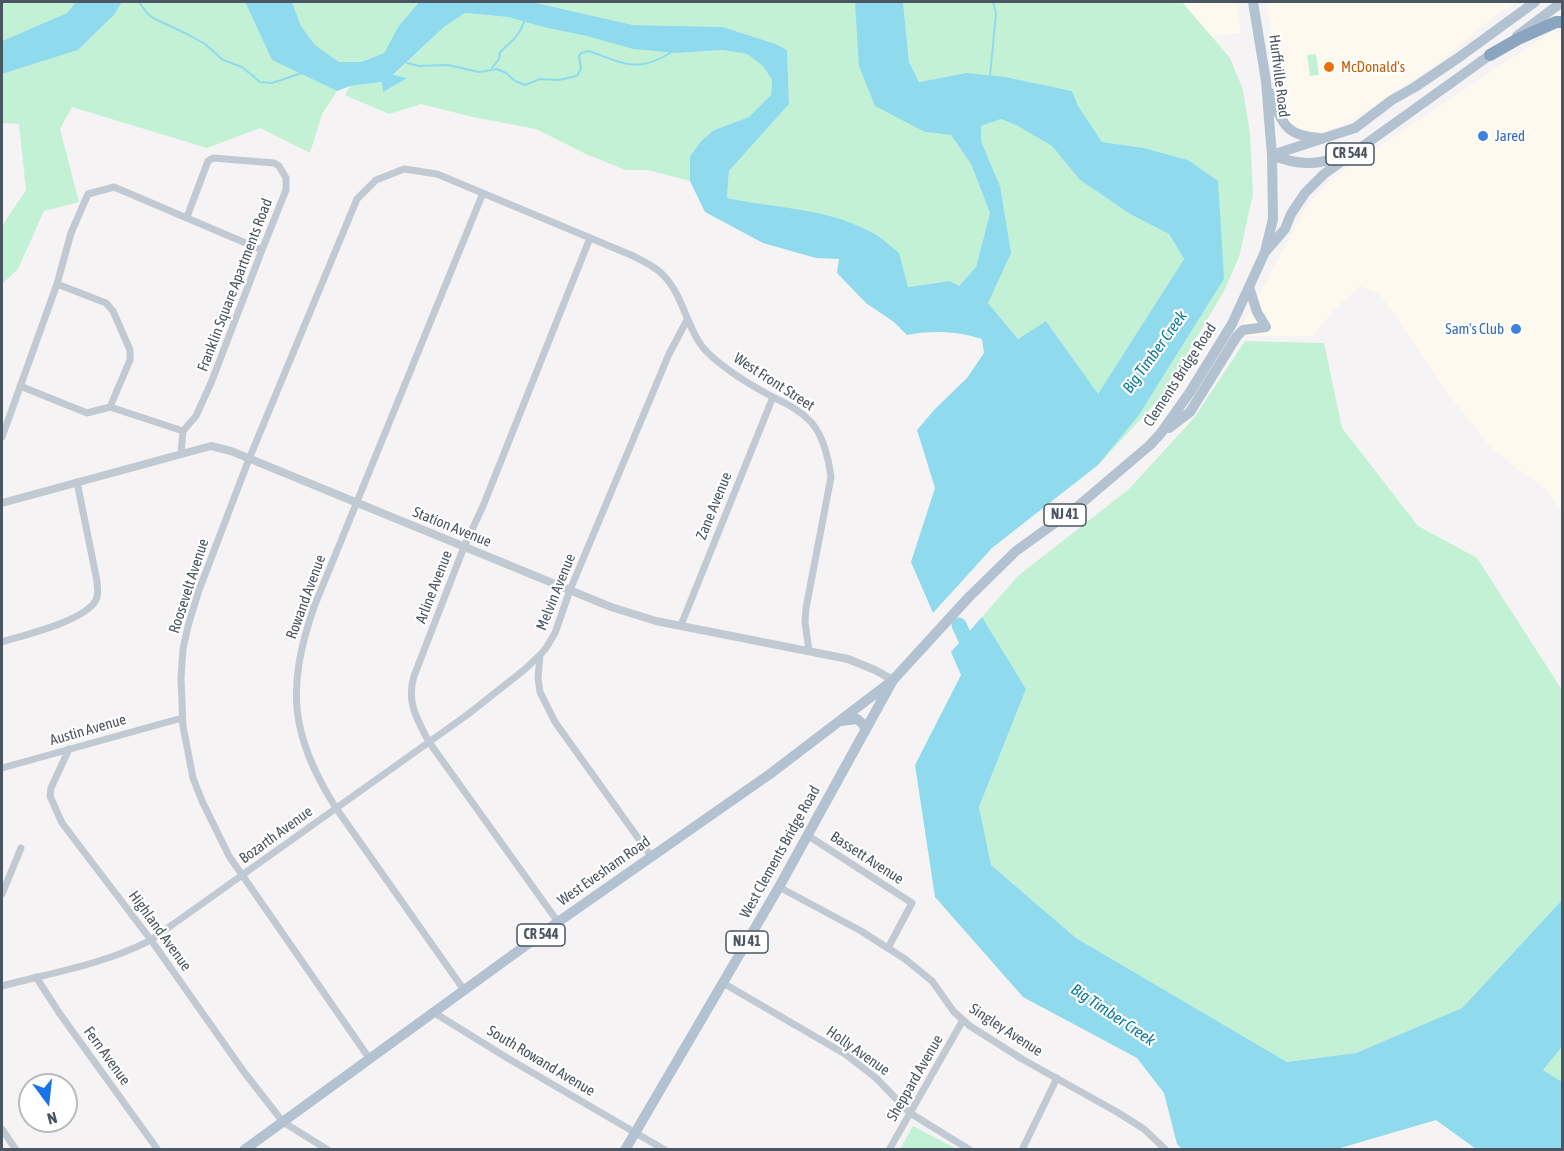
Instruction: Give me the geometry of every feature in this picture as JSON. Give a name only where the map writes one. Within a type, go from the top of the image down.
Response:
[{"type":"highway","points":[[1490,55],[1518,39],[1556,22],[1563,22]]},
{"type":"main road","name":"Hurffville Road","points":[[1253,2],[1266,81],[1272,155]]},
{"type":"main road","name":"CR 544","points":[[1272,155],[1355,128],[1392,100],[1458,58],[1534,2]]},
{"type":"main road","name":"Clements Bridge Road","points":[[1265,252],[1285,229],[1305,193],[1324,174],[1562,2]]},
{"type":"main road","points":[[1266,81],[1282,123],[1295,135],[1326,139]]},
{"type":"main road","name":"Clements Bridge Road","points":[[933,637],[969,597],[1016,551],[1077,507],[1150,445],[1190,392],[1232,324],[1265,252],[1273,219],[1272,155],[1293,163],[1314,163],[1333,159],[1358,149]]},
{"type":"main road","points":[[1161,433],[1190,412],[1238,336],[1244,330],[1266,327],[1257,312],[1249,287]]},
{"type":"main road","name":"West Clements Bridge Road","points":[[625,1149],[779,887],[893,680],[933,637]]},
{"type":"main road","name":"West Evesham Road","points":[[244,1149],[558,922],[770,774],[893,680]]},
{"type":"main road","points":[[838,722],[857,719],[864,725],[865,731]]},
{"type":"street","name":"Franklin Square Apartments Road","points":[[183,431],[196,416],[212,383],[286,190],[286,178],[279,166],[274,163],[224,157],[213,158],[208,161],[187,217]]},
{"type":"street","name":"West Front Street","points":[[380,178],[404,169],[437,174],[631,255],[651,266],[665,277],[674,290],[687,320],[708,352],[745,381],[804,414],[820,437],[830,466],[831,477],[806,608],[805,622],[809,651]]},
{"type":"street","name":"Roosevelt Avenue","points":[[369,1058],[242,876],[219,838],[193,778],[182,718],[181,678],[188,626],[199,590],[249,459],[357,199],[380,178]]},
{"type":"street","points":[[2,437],[57,284],[71,232],[88,194],[114,187],[262,250]]},
{"type":"street","name":"Rowand Avenue","points":[[464,990],[322,786],[302,740],[295,703],[297,672],[304,635],[314,607],[483,193]]},
{"type":"street","name":"Arline Avenue","points":[[558,922],[429,742],[417,718],[410,695],[411,686],[464,547],[483,506],[590,238]]},
{"type":"street","points":[[57,284],[106,303],[130,350],[130,360],[110,407]]},
{"type":"street","name":"Melvin Avenue","points":[[540,655],[555,633],[570,590],[669,354],[687,320]]},
{"type":"street","points":[[20,386],[87,413],[110,407],[183,431],[181,453]]},
{"type":"street","name":"Zane Avenue","points":[[681,625],[773,397]]},
{"type":"street","name":"Station Avenue","points":[[2,503],[211,446],[231,451],[612,607],[656,621],[848,658],[893,680]]},
{"type":"street","points":[[2,642],[74,618],[95,601],[98,594],[97,581],[77,482]]},
{"type":"street","points":[[540,655],[538,678],[546,707],[651,856]]},
{"type":"street","name":"Bozarth Avenue","points":[[2,986],[136,948],[150,940],[429,742],[524,670],[540,655]]},
{"type":"street","name":"Austin Avenue","points":[[2,768],[182,718]]},
{"type":"street","name":"Highland Avenue","points":[[69,749],[51,788],[51,803],[62,823],[283,1122]]},
{"type":"street","name":"Bassett Avenue","points":[[807,835],[912,903],[888,948]]},
{"type":"street","points":[[2,894],[21,848]]},
{"type":"street","name":"Singley Avenue","points":[[779,887],[888,948],[932,981],[942,998],[963,1020],[1022,1059],[1144,1129],[1166,1149]]},
{"type":"street","name":"Fern Avenue","points":[[36,977],[60,1014],[158,1149]]},
{"type":"street","name":"Holly Avenue","points":[[723,982],[844,1054],[876,1078],[910,1113],[970,1149]]},
{"type":"street","name":"South Rowand Avenue","points":[[433,1012],[665,1149]]},
{"type":"street","name":"Sheppard Avenue","points":[[890,1149],[963,1020]]},
{"type":"street","points":[[1022,1149],[1057,1078]]},
{"type":"street","points":[[283,1122],[316,1146],[328,1149]]},
{"type":"street","points":[[2,1129],[16,1149]]},
{"type":"shaded area","points":[[1182,2],[1236,2],[1241,33],[1211,36]]},
{"type":"shaded area","points":[[1267,2],[1517,2],[1498,14],[1439,62],[1347,124],[1324,132],[1305,135],[1288,124],[1281,111]]},
{"type":"shaded area","points":[[1553,31],[1562,34],[1562,511],[1545,489],[1493,450],[1449,395],[1379,293],[1360,286],[1336,308],[1312,336],[1237,336],[1306,207],[1332,178]]},
{"type":"green space","points":[[2,2],[76,2],[67,13],[2,41]]},
{"type":"green space","points":[[122,2],[245,2],[272,60],[337,91],[322,114],[310,153],[260,128],[207,148],[72,107],[60,129],[79,202],[44,211],[18,269],[2,284],[2,226],[26,190],[19,124],[2,123],[2,74],[78,50],[114,15]]},
{"type":"green space","points":[[292,2],[419,2],[398,27],[384,53],[361,62],[339,62],[315,45],[301,26]]},
{"type":"green space","points":[[532,2],[855,2],[858,26],[925,132],[951,135],[971,164],[990,213],[976,267],[959,286],[950,281],[908,287],[811,213],[727,198],[729,171],[789,104],[787,50],[776,44],[723,27],[633,25]]},
{"type":"green space","points":[[903,2],[1182,2],[1230,58],[1243,90],[1250,134],[1253,194],[1239,257],[1224,291],[1163,395],[1098,465],[1139,415],[1224,279],[1188,160],[1144,148],[1102,142],[1078,106],[1072,91],[966,73],[919,82],[909,62]]},
{"type":"green space","points":[[465,13],[508,17],[543,27],[677,53],[723,50],[747,54],[763,66],[772,80],[771,95],[749,117],[714,130],[702,140],[690,156],[690,181],[647,170],[626,170],[588,155],[536,129],[421,104],[389,114],[345,95],[350,86],[383,82],[383,91],[406,78],[393,76],[444,27]]},
{"type":"green space","points":[[1316,54],[1319,75],[1310,76],[1307,55]]},
{"type":"green space","points":[[1001,119],[1052,146],[1080,180],[1130,214],[1169,234],[1184,259],[1098,395],[1046,321],[1018,339],[988,303],[995,286],[1000,186],[981,141],[981,126]]},
{"type":"green space","points":[[1245,341],[1324,343],[1342,428],[1418,526],[1477,558],[1562,690],[1562,900],[1462,1008],[1356,1053],[1287,1062],[1076,938],[991,865],[979,807],[1026,689],[982,617],[1018,576],[1129,489],[1194,418]]},
{"type":"green space","points":[[1562,1047],[1562,1082],[1543,1070]]},
{"type":"green space","points":[[913,1126],[957,1149],[900,1149]]},
{"type":"water","points":[[76,2],[122,2],[114,15],[78,50],[2,74],[2,41],[67,13]]},
{"type":"water","points":[[245,2],[292,2],[301,26],[315,45],[339,62],[361,62],[384,53],[398,27],[419,2],[532,2],[633,25],[723,27],[776,44],[787,50],[789,104],[729,171],[727,198],[818,213],[852,223],[877,236],[899,253],[908,287],[950,281],[959,286],[976,267],[990,213],[971,164],[951,135],[925,132],[875,106],[859,66],[855,2],[903,2],[909,62],[919,82],[966,73],[1005,77],[1072,91],[1078,106],[1102,142],[1144,148],[1188,160],[1218,181],[1224,279],[1139,415],[1098,465],[992,548],[933,613],[911,562],[935,488],[917,430],[967,378],[984,353],[982,339],[945,332],[907,335],[894,322],[866,303],[837,273],[839,259],[816,258],[763,243],[705,212],[690,181],[690,156],[702,140],[714,130],[749,117],[771,95],[772,80],[763,66],[747,54],[723,50],[677,53],[633,49],[508,17],[465,13],[444,27],[393,75],[407,78],[383,92],[382,82],[350,86],[337,91],[272,60]],"holes":[[[1001,119],[1052,146],[1080,180],[1130,214],[1169,234],[1184,259],[1098,394],[1046,321],[1018,339],[988,303],[1011,253],[1000,186],[981,141],[981,126]]]},
{"type":"water","points":[[982,617],[1026,689],[979,807],[991,865],[1076,938],[1287,1062],[1356,1053],[1462,1008],[1562,900],[1562,1047],[1543,1070],[1562,1082],[1562,1149],[1476,1149],[1436,1120],[1337,1149],[1183,1150],[1177,1144],[1164,1093],[1137,1058],[1023,997],[935,897],[915,765],[961,675],[951,652]]},
{"type":"waterway","points":[[139,2],[153,18],[205,44],[223,60],[242,67],[260,82],[272,83],[302,73]]},
{"type":"waterway","points":[[990,76],[996,13],[993,2]]},
{"type":"waterway","points":[[492,68],[499,59],[500,52],[514,39],[525,20]]},
{"type":"waterway","points":[[407,63],[419,66],[448,65],[479,72],[497,69],[525,85],[540,79],[559,80],[577,76],[581,69],[579,56],[589,51],[621,62],[639,65],[660,59],[672,52]]},
{"type":"waterway","name":"Big Timber Creek","points":[[959,625],[973,655]]},
{"type":"place","name":"McDonald's","points":[[1329,67]]},
{"type":"place","name":"Jared","points":[[1483,136]]},
{"type":"place","name":"Sam's Club","points":[[1516,329]]}]
